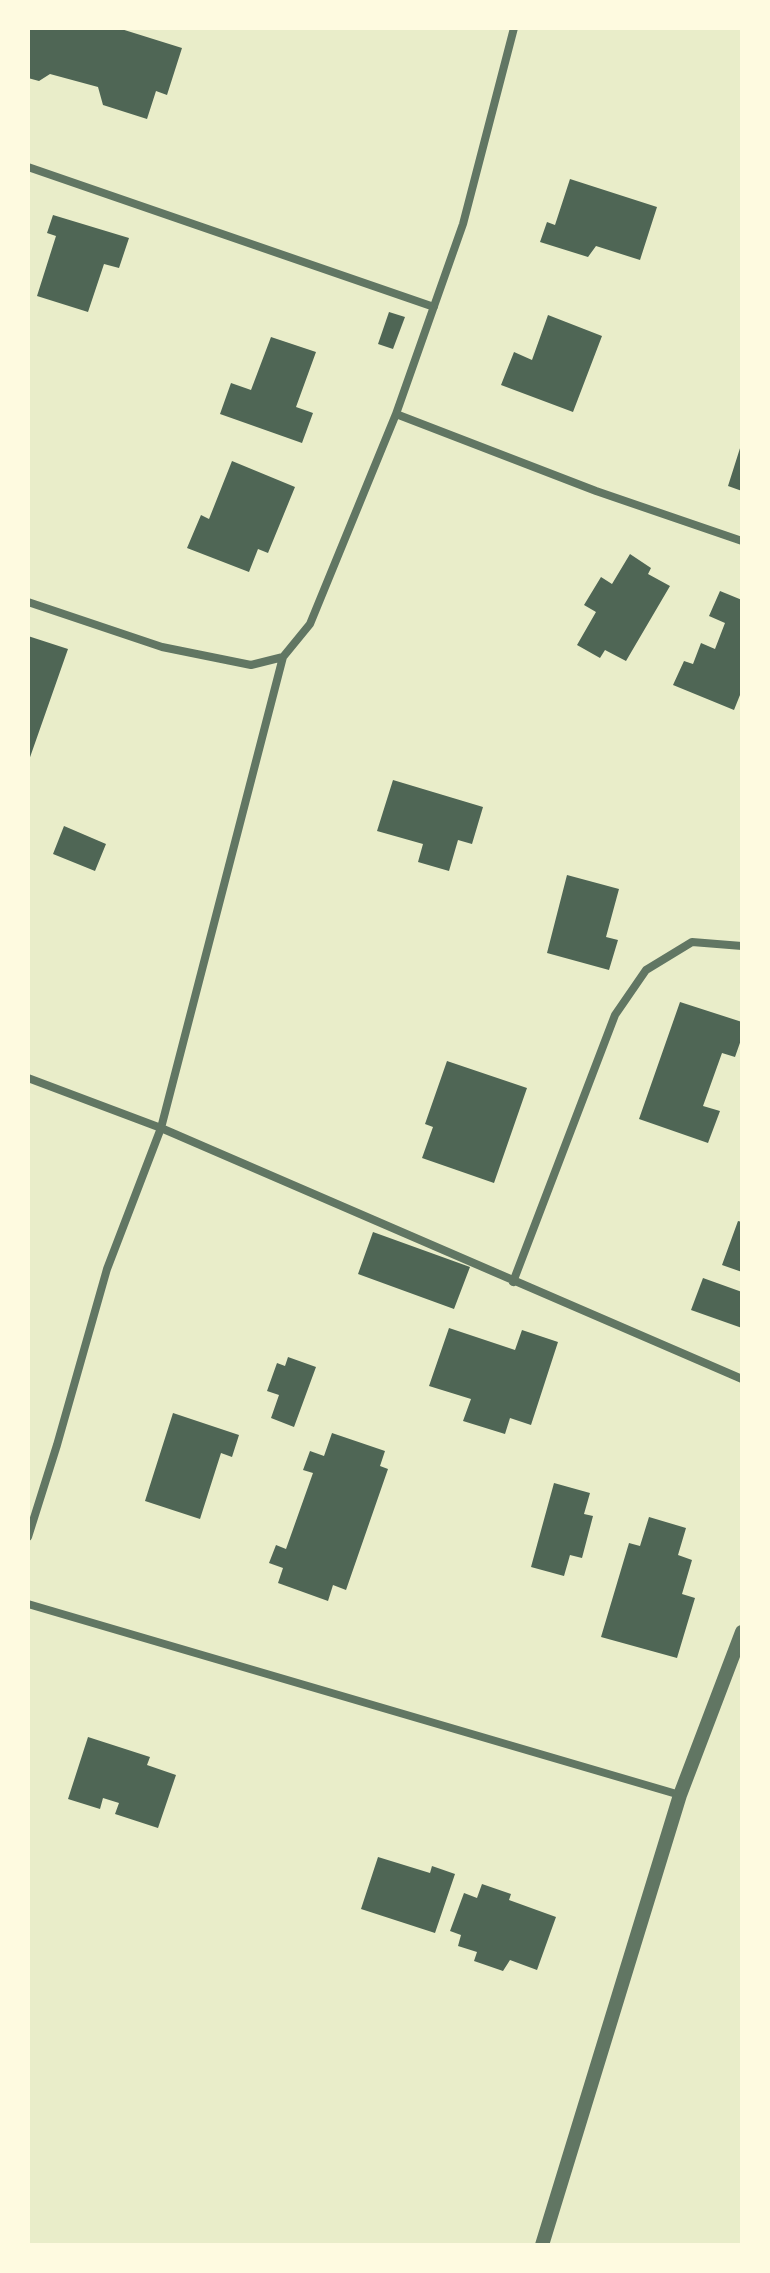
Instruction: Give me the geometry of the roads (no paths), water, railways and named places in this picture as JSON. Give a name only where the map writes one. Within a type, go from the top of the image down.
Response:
[{"type":"street","points":[[28,1537],[107,1269],[161,1128],[283,657],[310,624],[396,414],[463,224],[514,28]]},
{"type":"street","points":[[28,167],[434,307]]},
{"type":"street","points":[[396,414],[596,491],[742,541]]},
{"type":"street","points":[[28,602],[162,647],[251,665],[283,657]]},
{"type":"street","points":[[513,1282],[615,1015],[646,970],[692,942],[742,946]]},
{"type":"street","points":[[28,1078],[161,1128],[742,1379]]},
{"type":"street","points":[[28,1604],[680,1795]]},
{"type":"street","points":[[542,2245],[680,1795],[742,1632]]}]
